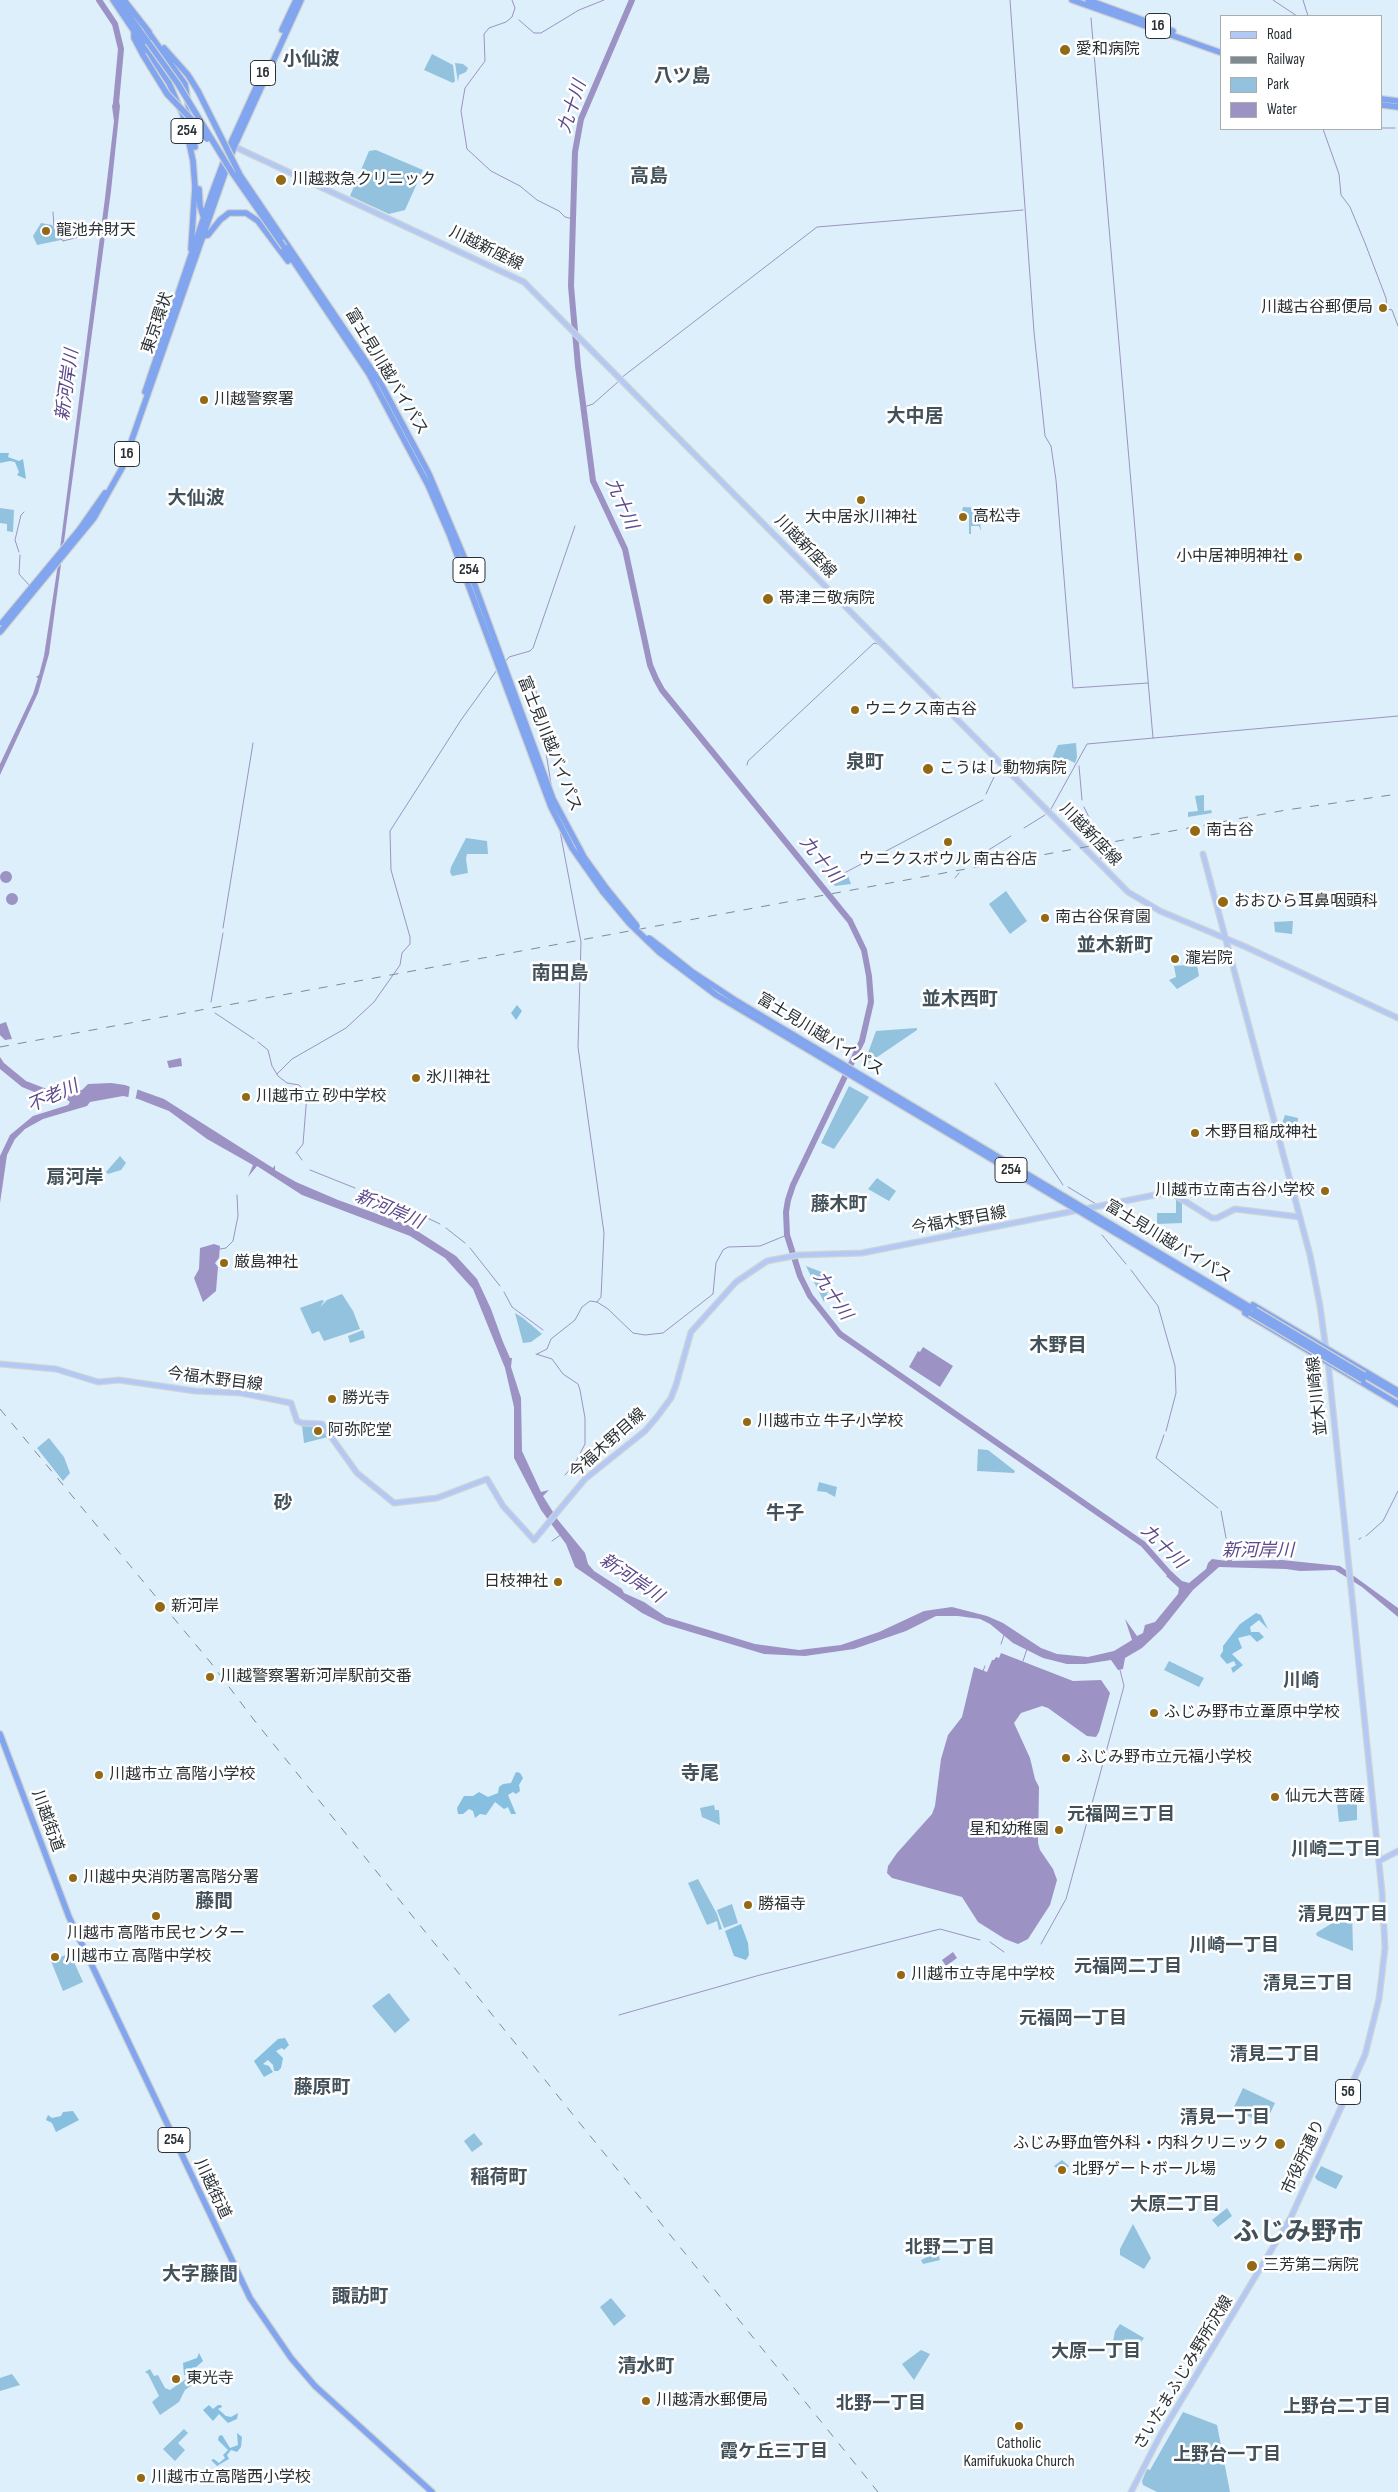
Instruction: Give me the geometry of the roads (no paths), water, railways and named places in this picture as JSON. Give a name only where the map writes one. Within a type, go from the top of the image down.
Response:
[{"type":"highway","name":"254","points":[[113,0],[169,83],[187,129],[195,186],[195,210],[189,260]]},
{"type":"highway","points":[[118,0],[148,42]]},
{"type":"highway","name":"富士見川越バイパス","points":[[124,0],[147,30],[183,69],[198,91],[233,163],[380,382],[429,474],[467,564],[553,799],[584,857],[605,891]]},
{"type":"highway","name":"東京環状","points":[[0,626],[102,497],[119,466],[189,260],[232,146],[296,0]]},
{"type":"highway","name":"東京環状","points":[[232,146],[301,0]]},
{"type":"highway","name":"16","points":[[1072,0],[1220,52]]},
{"type":"highway","name":"16","points":[[1088,0],[1220,48]]},
{"type":"highway","name":"富士見川越バイパス","points":[[126,18],[148,42],[178,84],[231,170],[378,389],[428,485],[450,536],[551,807],[572,848],[605,891],[636,926],[661,950],[685,967],[840,1066],[1086,1209],[1364,1377],[1398,1395]]},
{"type":"highway","name":"254","points":[[147,30],[185,84],[197,160],[200,206],[205,221]]},
{"type":"highway","name":"254","points":[[134,32],[134,38],[143,55],[167,94],[195,122],[231,170]]},
{"type":"highway","points":[[1383,99],[1398,101]]},
{"type":"highway","points":[[1383,105],[1398,107]]},
{"type":"highway","points":[[203,236],[208,235],[220,220],[229,213],[241,212],[250,215],[258,221],[305,279]]},
{"type":"highway","name":"東京環状","points":[[0,632],[71,546],[105,500],[125,459],[203,236],[205,221]]},
{"type":"highway","name":"富士見川越バイパス","points":[[856,1075],[1078,1211],[1253,1311]]},
{"type":"highway","name":"254","points":[[1164,1256],[1198,1272],[1398,1391]]},
{"type":"highway","name":"254","points":[[1168,1264],[1176,1272],[1197,1285],[1398,1404]]},
{"type":"highway","name":"富士見川越バイパス","points":[[1364,1377],[1398,1400]]},
{"type":"highway","name":"川越街道","points":[[0,1734],[69,1917],[250,2298],[291,2358],[316,2386],[432,2492]]},
{"type":"main road","name":"川越新座線","points":[[232,146],[524,282],[1128,892],[1160,911],[1226,938],[1398,1018]]},
{"type":"main road","name":"並木川崎線","points":[[1203,854],[1300,1217],[1319,1299],[1328,1363],[1348,1550],[1379,1861]]},
{"type":"main road","name":"今福木野目線","points":[[0,1364],[56,1368],[98,1382],[119,1380],[195,1391],[238,1393],[291,1403],[297,1420],[302,1423],[322,1424],[357,1473],[394,1503],[437,1498],[487,1479],[503,1506],[534,1540],[585,1479],[645,1431],[665,1407],[676,1385],[689,1335],[744,1274],[767,1261],[799,1255],[862,1253],[916,1240],[1078,1211],[1170,1192],[1212,1218],[1217,1218],[1235,1209],[1300,1217]]},
{"type":"main road","points":[[1379,1861],[1398,1851]]},
{"type":"main road","name":"市役所通り","points":[[1258,2275],[1290,2217],[1371,2041],[1379,1999],[1384,1948],[1379,1861]]},
{"type":"main road","name":"さいたまふじみ野所沢線","points":[[1131,2492],[1164,2430],[1258,2275]]},
{"type":"water","points":[[116,96],[120,106],[111,191],[49,654],[38,693],[0,775],[0,764],[33,694],[38,678],[36,677],[39,675],[44,656],[58,564],[105,198],[114,121],[112,106]]},
{"type":"water","points":[[8,871],[11,872],[11,882],[4,883],[1,882],[0,875],[1,872]]},
{"type":"water","points":[[10,893],[14,893],[18,899],[14,905],[10,905],[6,901],[6,897]]},
{"type":"water","points":[[6,1022],[12,1039],[5,1040],[0,1035],[0,1024]]},
{"type":"water","name":"不老川","points":[[0,1057],[4,1063],[26,1081],[44,1088],[75,1091],[82,1090],[88,1084],[111,1083],[125,1085],[164,1099],[273,1168],[275,1165],[275,1170],[296,1182],[338,1200],[408,1225],[456,1256],[477,1279],[510,1358],[512,1358],[511,1367],[521,1398],[522,1451],[541,1492],[549,1490],[543,1496],[558,1520],[585,1553],[588,1564],[594,1571],[622,1589],[624,1593],[644,1602],[666,1617],[755,1644],[799,1650],[841,1645],[879,1632],[924,1611],[952,1607],[987,1616],[1003,1623],[1041,1648],[1057,1654],[1088,1657],[1114,1651],[1132,1640],[1125,1619],[1137,1636],[1143,1633],[1145,1625],[1155,1622],[1178,1594],[1179,1588],[1166,1576],[1172,1572],[1182,1581],[1189,1583],[1206,1569],[1212,1559],[1227,1561],[1229,1559],[1225,1550],[1229,1546],[1232,1561],[1282,1560],[1340,1566],[1398,1608],[1398,1617],[1362,1587],[1335,1570],[1300,1571],[1219,1567],[1193,1590],[1162,1629],[1142,1648],[1125,1658],[1123,1669],[1118,1670],[1111,1660],[1085,1664],[1067,1664],[1043,1658],[1013,1643],[990,1624],[980,1619],[958,1616],[936,1616],[906,1631],[854,1649],[805,1656],[764,1654],[664,1624],[642,1613],[575,1567],[566,1544],[541,1510],[514,1458],[514,1407],[505,1368],[473,1289],[445,1258],[410,1236],[302,1195],[257,1166],[248,1177],[253,1165],[207,1139],[169,1111],[138,1099],[123,1096],[90,1102],[87,1106],[43,1119],[25,1129],[15,1139],[7,1155],[0,1203],[0,1156],[10,1135],[33,1116],[68,1105],[70,1102],[66,1099],[44,1096],[22,1087],[0,1069]]},
{"type":"water","points":[[181,1058],[182,1066],[169,1068],[167,1061]]},
{"type":"water","points":[[214,1244],[220,1246],[219,1258],[215,1263],[218,1267],[216,1291],[203,1302],[194,1278],[199,1269],[200,1248]]},
{"type":"water","points":[[923,1347],[953,1366],[940,1387],[909,1367],[918,1351],[920,1352]]},
{"type":"water","points":[[1001,1653],[1073,1681],[1101,1680],[1110,1693],[1096,1737],[1087,1736],[1048,1708],[1042,1706],[1021,1713],[1014,1723],[1030,1758],[1039,1787],[1038,1843],[1057,1880],[1050,1905],[1028,1939],[1018,1944],[1005,1939],[978,1922],[962,1897],[892,1878],[887,1873],[888,1866],[897,1853],[932,1814],[935,1806],[941,1759],[948,1735],[962,1717],[974,1667],[987,1672],[992,1660],[996,1657],[999,1658]]},
{"type":"water","points":[[953,1952],[957,1958],[946,1966],[942,1960]]},
{"type":"waterway","name":"新河岸川","points":[[99,0],[115,24],[121,49],[116,103]]},
{"type":"waterway","points":[[512,0],[515,8],[512,17],[506,22],[489,28],[484,34],[485,61],[465,88],[461,111],[467,149],[491,171],[520,186],[537,200],[559,211],[565,217],[573,219]]},
{"type":"waterway","points":[[519,20],[534,33],[541,33],[579,10],[604,0]]},
{"type":"waterway","name":"九十川","points":[[632,0],[581,119],[575,152],[571,286],[578,366],[593,481],[625,549],[650,665],[662,690],[850,921],[864,950],[869,976],[871,1002],[862,1041],[793,1185],[788,1200],[786,1212],[787,1235],[800,1276],[810,1296],[840,1334],[1143,1544],[1175,1580]]},
{"type":"waterway","points":[[1010,0],[1034,332],[1045,436],[1051,446],[1056,480],[1073,688],[1148,683]]},
{"type":"waterway","points":[[1273,0],[1296,15]]},
{"type":"waterway","points":[[1303,0],[1308,15]]},
{"type":"waterway","points":[[1091,18],[1153,738]]},
{"type":"waterway","points":[[1383,128],[1395,128]]},
{"type":"waterway","points":[[1323,130],[1339,174],[1341,195],[1350,207],[1386,298],[1387,309],[1392,310],[1398,326]]},
{"type":"waterway","points":[[621,378],[817,227],[1023,210]]},
{"type":"waterway","points":[[53,212],[54,227],[63,241]]},
{"type":"waterway","points":[[57,235],[63,241],[91,234],[100,235]]},
{"type":"waterway","points":[[584,407],[593,404],[619,381]]},
{"type":"waterway","points":[[19,552],[15,540],[21,515],[24,512]]},
{"type":"waterway","points":[[505,662],[509,657],[530,651],[533,648],[575,526]]},
{"type":"waterway","points":[[20,555],[19,574],[29,585]]},
{"type":"waterway","points":[[747,765],[748,761],[874,643],[878,644],[907,673]]},
{"type":"waterway","points":[[277,1074],[292,1059],[346,1028],[374,1002],[400,965],[402,953],[410,944],[410,937],[391,870],[390,831],[461,720],[497,670]]},
{"type":"waterway","points":[[536,691],[552,790]]},
{"type":"waterway","points":[[1051,809],[1087,744],[1398,716]]},
{"type":"waterway","points":[[223,928],[253,743]]},
{"type":"waterway","points":[[1079,766],[1082,800]]},
{"type":"waterway","points":[[997,770],[1000,767]]},
{"type":"waterway","points":[[986,794],[994,777]]},
{"type":"waterway","points":[[831,880],[983,800]]},
{"type":"waterway","points":[[1084,807],[1100,840]]},
{"type":"waterway","points":[[1024,828],[1045,815]]},
{"type":"waterway","points":[[560,831],[581,942],[578,1047],[604,1233],[601,1297],[597,1302]]},
{"type":"waterway","points":[[974,859],[1011,836]]},
{"type":"waterway","points":[[1100,860],[1104,851],[1101,846]]},
{"type":"waterway","points":[[955,878],[959,873]]},
{"type":"waterway","points":[[211,1002],[223,933]]},
{"type":"waterway","points":[[215,1013],[254,1039]]},
{"type":"waterway","points":[[258,1042],[268,1050],[272,1066],[278,1076],[287,1083],[299,1085],[307,1094],[303,1144],[296,1153]]},
{"type":"waterway","points":[[995,1083],[1063,1185]]},
{"type":"waterway","points":[[297,1153],[302,1160]]},
{"type":"waterway","points":[[310,1170],[355,1188]]},
{"type":"waterway","points":[[1068,1187],[1096,1204]]},
{"type":"waterway","points":[[361,1190],[385,1200]]},
{"type":"waterway","points":[[220,1249],[226,1248],[233,1241],[238,1216],[237,1195]]},
{"type":"waterway","points":[[391,1201],[440,1224]]},
{"type":"waterway","points":[[446,1228],[465,1243]]},
{"type":"waterway","points":[[537,1354],[547,1349],[551,1339],[575,1320],[582,1307],[590,1301],[597,1302],[608,1309],[633,1333],[645,1335],[663,1333],[713,1294],[716,1263],[723,1250],[728,1247],[760,1246],[787,1235]]},
{"type":"waterway","points":[[1102,1235],[1126,1264]]},
{"type":"waterway","points":[[470,1248],[500,1286]]},
{"type":"waterway","points":[[1131,1270],[1158,1306],[1175,1366],[1176,1393],[1166,1431]]},
{"type":"waterway","points":[[504,1292],[512,1307],[543,1330]]},
{"type":"waterway","points":[[536,1354],[552,1359],[563,1374],[578,1384],[580,1390],[585,1418],[585,1444],[574,1465],[565,1475]]},
{"type":"waterway","points":[[1164,1435],[1156,1458],[1218,1508]]},
{"type":"waterway","points":[[1366,1536],[1383,1521],[1398,1491]]},
{"type":"waterway","points":[[1221,1511],[1226,1538]]},
{"type":"waterway","points":[[552,1541],[562,1534]]},
{"type":"waterway","points":[[1001,1644],[1004,1635]]},
{"type":"waterway","points":[[1023,1661],[1027,1649]]},
{"type":"waterway","points":[[983,1671],[985,1666]]},
{"type":"waterway","points":[[1041,1944],[1066,1899],[1124,1686],[1120,1670]]},
{"type":"waterway","points":[[619,2015],[760,1975],[940,1929],[980,1940]]},
{"type":"waterway","points":[[990,1942],[1004,1952]]},
{"type":"railway","points":[[0,1047],[1286,810],[1398,794]]},
{"type":"railway","points":[[0,1409],[211,1663],[254,1720],[878,2492]]},
{"type":"place","name":"愛和病院","points":[[1065,50]]},
{"type":"place","name":"川越救急クリニック","points":[[281,180]]},
{"type":"place","name":"龍池弁財天","points":[[46,231]]},
{"type":"place","name":"川越古谷郵便局","points":[[1383,308]]},
{"type":"place","name":"川越警察署","points":[[204,400]]},
{"type":"place","name":"大中居氷川神社","points":[[861,500]]},
{"type":"place","name":"高松寺","points":[[963,517]]},
{"type":"place","name":"小中居神明神社","points":[[1298,557]]},
{"type":"place","name":"帯津三敬病院","points":[[768,599]]},
{"type":"place","name":"ウニクス南古谷","points":[[855,710]]},
{"type":"place","name":"こうはし動物病院","points":[[928,769]]},
{"type":"place","name":"南古谷","points":[[1195,831]]},
{"type":"place","name":"ウニクスボウル 南古谷店","points":[[948,842]]},
{"type":"place","name":"おおひら耳鼻咽頭科","points":[[1223,902]]},
{"type":"place","name":"南古谷保育園","points":[[1045,918]]},
{"type":"place","name":"瀧岩院","points":[[1175,959]]},
{"type":"place","name":"氷川神社","points":[[416,1078]]},
{"type":"place","name":"川越市立 砂中学校","points":[[246,1097]]},
{"type":"place","name":"木野目稲成神社","points":[[1195,1133]]},
{"type":"place","name":"川越市立南古谷小学校","points":[[1325,1191]]},
{"type":"place","name":"厳島神社","points":[[224,1263]]},
{"type":"place","name":"勝光寺","points":[[332,1399]]},
{"type":"place","name":"川越市立 牛子小学校","points":[[747,1422]]},
{"type":"place","name":"阿弥陀堂","points":[[318,1431]]},
{"type":"place","name":"日枝神社","points":[[558,1582]]},
{"type":"place","name":"新河岸","points":[[160,1607]]},
{"type":"place","name":"川越警察署新河岸駅前交番","points":[[210,1677]]},
{"type":"place","name":"ふじみ野市立葦原中学校","points":[[1154,1713]]},
{"type":"place","name":"ふじみ野市立元福小学校","points":[[1066,1758]]},
{"type":"place","name":"川越市立 高階小学校","points":[[99,1775]]},
{"type":"place","name":"仙元大菩薩","points":[[1275,1797]]},
{"type":"place","name":"星和幼稚園","points":[[1059,1830]]},
{"type":"place","name":"川越中央消防署高階分署","points":[[73,1878]]},
{"type":"place","name":"勝福寺","points":[[748,1905]]},
{"type":"place","name":"川越市 高階市民センター","points":[[156,1916]]},
{"type":"place","name":"川越市立 高階中学校","points":[[55,1957]]},
{"type":"place","name":"川越市立寺尾中学校","points":[[901,1975]]},
{"type":"place","name":"ふじみ野血管外科・内科クリニック","points":[[1280,2144]]},
{"type":"place","name":"北野ゲートボール場","points":[[1062,2170]]},
{"type":"place","name":"三芳第二病院","points":[[1252,2266]]},
{"type":"place","name":"東光寺","points":[[176,2379]]},
{"type":"place","name":"川越清水郵便局","points":[[646,2401]]},
{"type":"place","name":"Catholic Kamifukuoka Church","points":[[1019,2426]]},
{"type":"place","name":"川越市立高階西小学校","points":[[141,2478]]},
{"type":"district","name":"小仙波","points":[[311,60]]},
{"type":"district","name":"八ツ島","points":[[682,77]]},
{"type":"district","name":"高島","points":[[649,177]]},
{"type":"district","name":"大中居","points":[[915,417]]},
{"type":"district","name":"大仙波","points":[[196,499]]},
{"type":"district","name":"泉町","points":[[865,763]]},
{"type":"district","name":"並木新町","points":[[1115,946]]},
{"type":"district","name":"南田島","points":[[560,974]]},
{"type":"district","name":"並木西町","points":[[960,1000]]},
{"type":"district","name":"扇河岸","points":[[75,1178]]},
{"type":"district","name":"藤木町","points":[[839,1205]]},
{"type":"district","name":"木野目","points":[[1058,1346]]},
{"type":"district","name":"砂","points":[[283,1504]]},
{"type":"district","name":"牛子","points":[[785,1514]]},
{"type":"district","name":"川崎","points":[[1301,1681]]},
{"type":"district","name":"寺尾","points":[[700,1774]]},
{"type":"district","name":"元福岡三丁目","points":[[1121,1815]]},
{"type":"district","name":"川崎二丁目","points":[[1336,1850]]},
{"type":"district","name":"藤間","points":[[214,1902]]},
{"type":"district","name":"清見四丁目","points":[[1343,1915]]},
{"type":"district","name":"川崎一丁目","points":[[1234,1946]]},
{"type":"district","name":"元福岡二丁目","points":[[1128,1967]]},
{"type":"district","name":"清見三丁目","points":[[1308,1984]]},
{"type":"district","name":"元福岡一丁目","points":[[1073,2019]]},
{"type":"district","name":"清見二丁目","points":[[1275,2055]]},
{"type":"district","name":"藤原町","points":[[322,2088]]},
{"type":"district","name":"清見一丁目","points":[[1225,2118]]},
{"type":"district","name":"稲荷町","points":[[499,2178]]},
{"type":"district","name":"大原二丁目","points":[[1175,2205]]},
{"type":"district","name":"ふじみ野市","points":[[1298,2233]]},
{"type":"district","name":"北野二丁目","points":[[950,2248]]},
{"type":"district","name":"大字藤間","points":[[200,2275]]},
{"type":"district","name":"諏訪町","points":[[360,2297]]},
{"type":"district","name":"大原一丁目","points":[[1096,2352]]},
{"type":"district","name":"清水町","points":[[646,2367]]},
{"type":"district","name":"北野一丁目","points":[[881,2404]]},
{"type":"district","name":"上野台二丁目","points":[[1337,2407]]},
{"type":"district","name":"霞ケ丘三丁目","points":[[774,2452]]},
{"type":"district","name":"上野台一丁目","points":[[1227,2455]]}]
